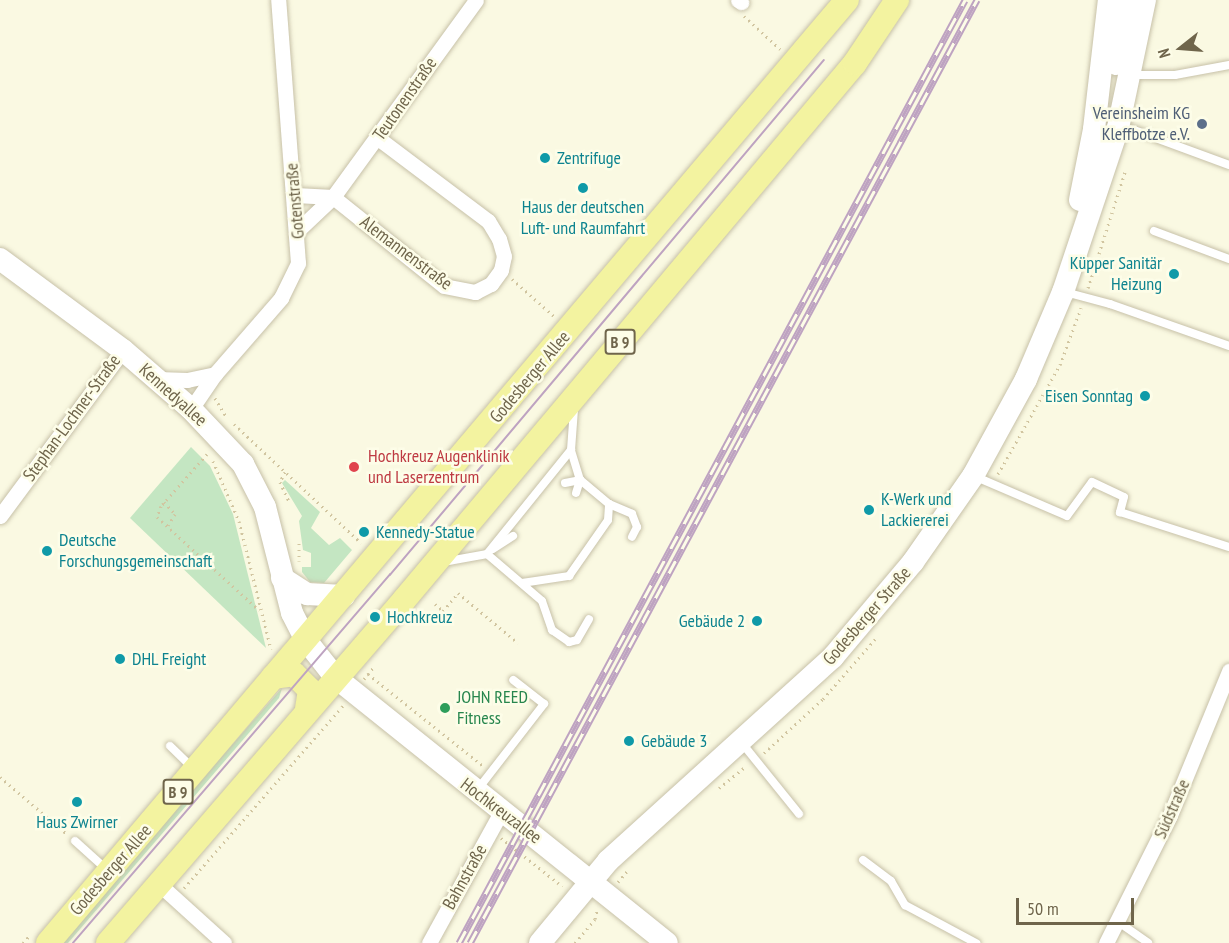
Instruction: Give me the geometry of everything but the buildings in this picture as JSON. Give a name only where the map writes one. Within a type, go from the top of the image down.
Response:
[{"type":"main road","name":"Godesberger Allee","points":[[48,943],[196,771],[305,639],[378,558],[847,0]]},
{"type":"main road","name":"B 9","points":[[108,943],[167,891],[307,710],[433,565],[855,63],[897,0]]},
{"type":"main road","points":[[273,677],[294,675],[310,690],[307,710]]},
{"type":"street","name":"Gotenstraße","points":[[191,410],[215,374],[288,288],[298,263],[298,230],[278,0]]},
{"type":"street","name":"Teutonenstraße","points":[[298,230],[333,197],[476,0]]},
{"type":"street","name":"Godesberger Straße","points":[[1063,292],[1094,129],[1109,0]]},
{"type":"street","name":"Godesberger Straße","points":[[1094,195],[1125,0]]},
{"type":"street","name":"Godesberger Straße","points":[[540,943],[591,879],[657,812],[741,741],[833,657],[880,604],[973,476],[1026,380],[1063,292],[1118,128],[1132,74],[1144,0]]},
{"type":"street","points":[[378,138],[488,221],[499,239],[504,255],[501,270]]},
{"type":"street","points":[[295,195],[333,197]]},
{"type":"street","name":"Alemannenstraße","points":[[333,197],[444,286],[475,292],[491,284],[501,270]]},
{"type":"street","name":"Kennedyallee","points":[[0,259],[123,350],[191,410],[243,464],[258,490],[282,578],[305,639],[335,677]]},
{"type":"street","name":"Stephan-Lochner-Straße","points":[[0,516],[123,350]]},
{"type":"street","points":[[157,379],[187,380],[215,374]]},
{"type":"street","points":[[282,578],[307,594],[344,596]]},
{"type":"street","name":"Südstraße","points":[[1106,943],[1170,815],[1229,671]]},
{"type":"street","name":"Hochkreuzallee","points":[[335,677],[475,792],[591,879],[668,943]]},
{"type":"street","name":"Bahnstraße","points":[[429,943],[501,812]]},
{"type":"street","points":[[167,891],[224,943]]},
{"type":"lane","points":[[1132,74],[1175,75],[1229,65]]},
{"type":"lane","points":[[1118,128],[1134,130],[1229,165]]},
{"type":"lane","points":[[1154,231],[1229,258]]},
{"type":"lane","points":[[1063,292],[1110,304],[1229,346]]},
{"type":"lane","points":[[575,396],[571,450],[580,480],[609,504],[632,514],[637,528],[632,537]]},
{"type":"lane","points":[[487,554],[529,506],[571,450]]},
{"type":"lane","points":[[973,476],[1067,516],[1092,482],[1124,497],[1120,512],[1229,547]]},
{"type":"lane","points":[[580,480],[571,488],[580,480]]},
{"type":"lane","points":[[529,506],[548,488]]},
{"type":"lane","points":[[522,583],[569,576],[608,520],[609,504]]},
{"type":"lane","points":[[433,565],[487,554],[513,536]]},
{"type":"lane","points":[[487,554],[543,601],[552,630],[563,639],[578,640],[589,619]]},
{"type":"lane","points":[[475,792],[544,704],[513,680]]},
{"type":"lane","points":[[741,741],[800,814]]},
{"type":"lane","points":[[170,746],[196,771]]},
{"type":"lane","points":[[75,841],[110,872]]},
{"type":"lane","points":[[863,860],[891,881],[905,905],[976,943]]},
{"type":"lane","points":[[1117,921],[1148,943]]},
{"type":"path","points":[[740,1],[738,10],[780,49]]},
{"type":"path","points":[[501,270],[555,317]]},
{"type":"path","points":[[215,398],[227,418],[378,558]]},
{"type":"path","points":[[203,442],[235,508],[260,611],[270,637]]},
{"type":"path","points":[[207,454],[164,502],[157,517],[260,611]]},
{"type":"path","points":[[285,472],[280,482],[290,503]]},
{"type":"path","points":[[164,502],[175,514],[166,527]]},
{"type":"path","points":[[435,604],[442,611],[458,593],[518,643]]},
{"type":"path","points":[[368,674],[491,773]]},
{"type":"path","points":[[167,891],[354,693]]},
{"type":"path","points":[[0,777],[75,841]]},
{"type":"path","points":[[502,838],[559,884]]},
{"type":"path","points":[[575,943],[595,919]]},
{"type":"green space","points":[[191,447],[210,466],[233,514],[266,648],[130,518]]},
{"type":"green space","points":[[285,480],[320,512],[311,528],[329,545],[340,538],[352,550],[324,583],[310,582],[302,572],[302,567],[311,567],[311,553],[303,550],[299,521],[302,516],[282,483]]},
{"type":"green space","points":[[282,688],[279,698],[68,943],[58,943]]},
{"type":"tram line","points":[[73,943],[390,575],[824,60]]},
{"type":"railway","points":[[459,943],[965,0]]},
{"type":"railway","points":[[470,943],[977,0]]},
{"type":"place","name":"Vereinsheim KG Kleffbotze e.V.","points":[[1202,124]]},
{"type":"place","name":"Zentrifuge","points":[[545,158]]},
{"type":"place","name":"Haus der deutschen Luft- und Raumfahrt","points":[[583,188]]},
{"type":"place","name":"Küpper Sanitär Heizung","points":[[1174,274]]},
{"type":"place","name":"Eisen Sonntag","points":[[1145,396]]},
{"type":"place","name":"Hochkreuz Augenklinik und Laserzentrum","points":[[354,467]]},
{"type":"place","name":"K-Werk und Lackiererei","points":[[869,510]]},
{"type":"place","name":"Kennedy-Statue","points":[[364,532]]},
{"type":"place","name":"Deutsche Forschungsgemeinschaft","points":[[47,551]]},
{"type":"place","name":"Hochkreuz","points":[[375,617]]},
{"type":"place","name":"Gebäude 2","points":[[757,621]]},
{"type":"place","name":"DHL Freight","points":[[120,659]]},
{"type":"place","name":"JOHN REED Fitness","points":[[445,708]]},
{"type":"place","name":"Gebäude 3","points":[[629,741]]},
{"type":"place","name":"Haus Zwirner","points":[[77,802]]}]
